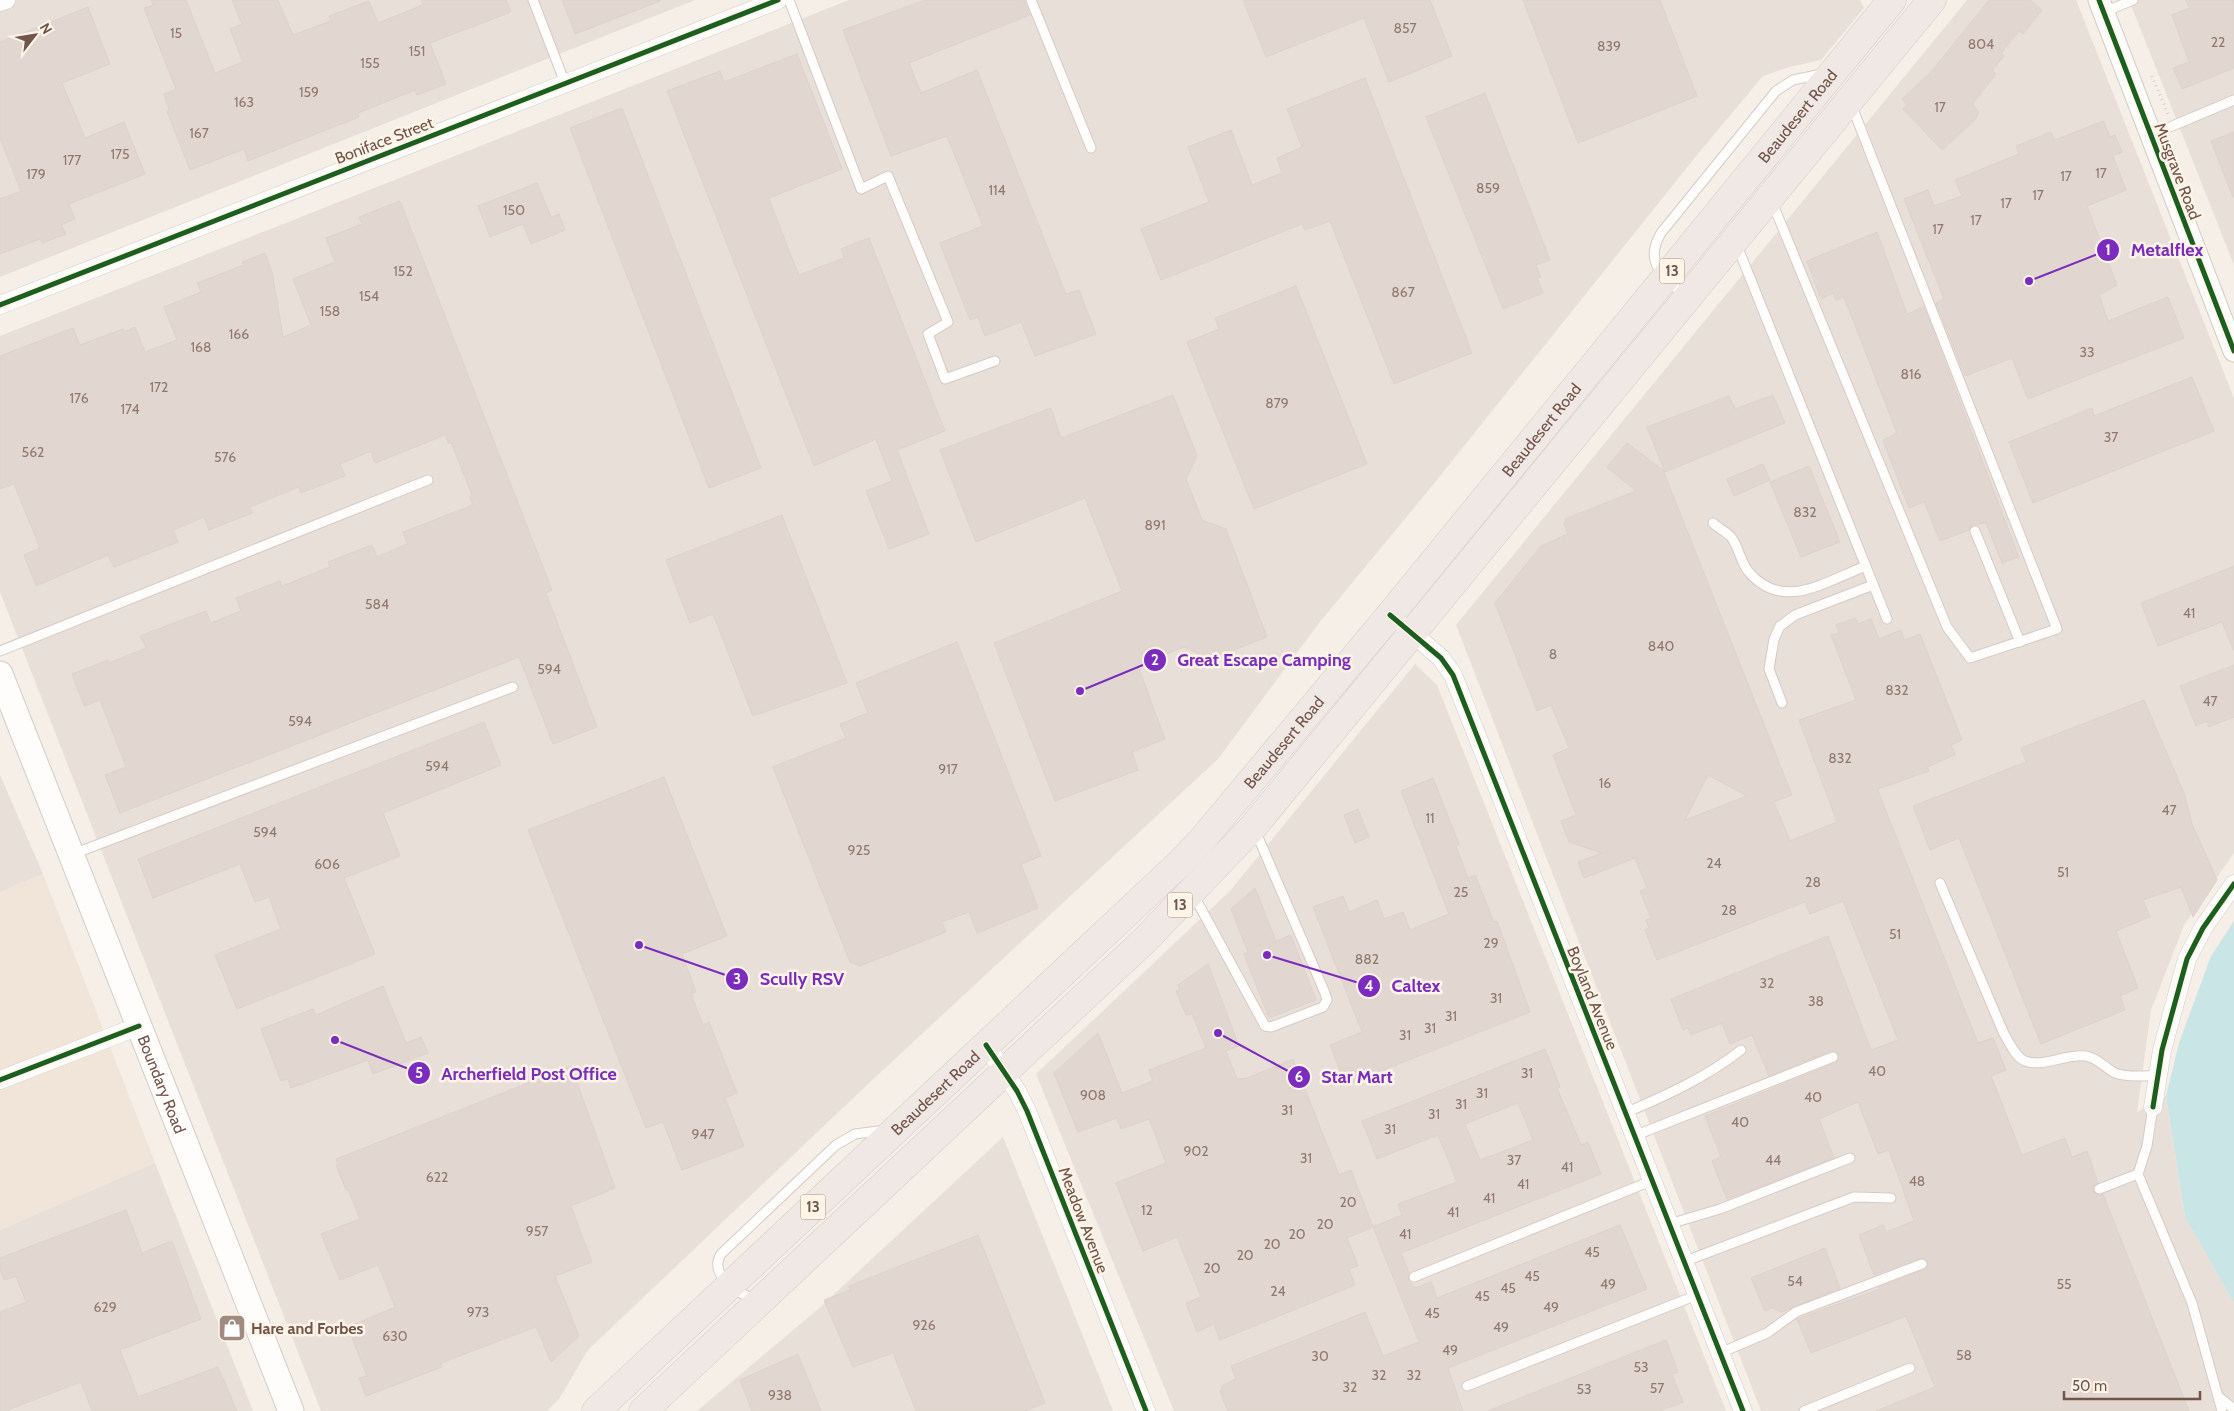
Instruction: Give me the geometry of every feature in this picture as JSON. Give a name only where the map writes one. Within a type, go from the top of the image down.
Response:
[{"type":"highway","name":"Beaudesert Road","points":[[643,1411],[1192,893],[1253,827],[1932,0]]},
{"type":"highway","name":"Beaudesert Road","points":[[596,1411],[1202,840],[1390,616],[1890,1]]},
{"type":"main road","name":"Boundary Road","points":[[1,679],[291,1411]]},
{"type":"street","points":[[0,2],[6,0]]},
{"type":"street","name":"Boniface Street","points":[[0,305],[778,0]]},
{"type":"street","name":"Musgrave Road","points":[[2101,6],[2234,351]]},
{"type":"street","name":"Boyland Avenue","points":[[1390,616],[1441,658],[1452,675],[1743,1411]]},
{"type":"street","points":[[2153,1107],[2162,1050],[2187,959],[2204,928],[2234,884]]},
{"type":"street","points":[[0,1080],[139,1026]]},
{"type":"street","name":"Meadow Avenue","points":[[986,1045],[1017,1091],[1034,1126],[1146,1411]]},
{"type":"lane","points":[[533,0],[565,83]]},
{"type":"lane","points":[[789,0],[861,188],[888,176],[948,322],[928,334],[945,379],[995,360]]},
{"type":"lane","points":[[1031,0],[1091,148]]},
{"type":"lane","points":[[2101,6],[2133,0]]},
{"type":"lane","points":[[2151,135],[2234,100]]},
{"type":"lane","points":[[1770,198],[1947,627],[1970,658],[2057,629],[1850,101]]},
{"type":"lane","points":[[1736,241],[1887,618]]},
{"type":"lane","points":[[1666,278],[1688,298]]},
{"type":"lane","points":[[0,651],[428,480]]},
{"type":"lane","points":[[1713,523],[1731,536],[1747,570],[1761,585],[1780,593],[1800,592],[1866,566]]},
{"type":"lane","points":[[1975,531],[2020,642]]},
{"type":"lane","points":[[1782,704],[1769,669],[1772,646],[1780,626],[1795,615],[1874,585]]},
{"type":"lane","points":[[70,855],[513,687]]},
{"type":"lane","points":[[1192,893],[1265,1026],[1271,1027],[1323,1006],[1327,1000],[1325,993],[1253,827]]},
{"type":"lane","points":[[1940,883],[2004,1034],[2018,1056],[2026,1061],[2040,1063],[2071,1056],[2087,1056],[2100,1061],[2116,1074],[2157,1076]]},
{"type":"lane","points":[[1625,1113],[1670,1094],[1725,1063],[1741,1050]]},
{"type":"lane","points":[[1634,1136],[1834,1057]]},
{"type":"lane","points":[[2153,1107],[2147,1146],[2138,1174],[2192,1303],[2222,1411]]},
{"type":"lane","points":[[1669,1224],[1720,1209],[1850,1158]]},
{"type":"lane","points":[[2099,1189],[2138,1174]]},
{"type":"lane","points":[[1414,1277],[1652,1181]]},
{"type":"lane","points":[[1684,1262],[1854,1197],[1891,1198]]},
{"type":"lane","points":[[1720,1353],[1767,1333],[1796,1312],[1922,1264]]},
{"type":"lane","points":[[730,1285],[744,1295],[760,1300]]},
{"type":"lane","points":[[1466,1386],[1697,1295]]},
{"type":"lane","points":[[1804,1411],[1910,1368]]},
{"type":"lane","points":[[2219,1397],[2234,1409]]},
{"type":"path","points":[[2152,76],[2170,120]]},
{"type":"shaded area","points":[[0,0],[695,0],[0,277]]},
{"type":"shaded area","points":[[849,0],[1860,0],[1864,8],[1821,60],[1789,67],[1763,76],[1319,623],[1218,759],[867,1085],[588,1350],[559,1399],[547,1411],[321,1411],[0,592],[0,336]]},
{"type":"shaded area","points":[[1967,0],[2076,0],[2234,398],[2234,853],[2184,925],[2151,1010],[2137,1112],[2166,1096],[2185,1217],[2234,1303],[2234,1411],[1761,1411],[1456,625]]},
{"type":"shaded area","points":[[2129,0],[2234,0],[2234,265],[2133,10]]},
{"type":"shaded area","points":[[1415,664],[1437,685],[1726,1411],[1174,1411],[1036,1074],[1230,891]]},
{"type":"shaded area","points":[[0,775],[43,874],[0,892]]},
{"type":"shaded area","points":[[43,874],[155,1163],[0,1230],[0,892]]},
{"type":"shaded area","points":[[1003,1137],[1113,1411],[697,1411],[817,1310]]},
{"type":"shaded area","points":[[155,1163],[253,1411],[0,1411],[0,1230]]},
{"type":"water","points":[[2234,921],[2234,1303],[2185,1217],[2166,1096],[2179,1043],[2211,956]]},
{"type":"building","points":[[151,0],[186,0],[215,73],[243,62],[230,29],[242,24],[232,0],[278,0],[293,35],[331,21],[329,16],[369,1],[378,23],[423,5],[421,0],[506,0],[511,12],[430,43],[446,84],[417,95],[415,90],[358,113],[359,117],[248,161],[244,149],[190,170],[167,111],[169,110],[164,94],[176,89],[144,8],[153,5]]},
{"type":"building","points":[[562,0],[660,0],[660,1],[575,34]]},
{"type":"building","points":[[925,0],[1024,0],[1030,15],[909,63],[921,93],[977,70],[1066,294],[1079,290],[1096,334],[1035,356],[1021,322],[985,336],[978,317],[970,320],[940,243],[983,226],[947,136],[891,156],[843,30]]},
{"type":"building","points":[[1243,0],[1430,0],[1452,56],[1389,82],[1364,18],[1266,57]]},
{"type":"building","points":[[1523,0],[1660,0],[1697,96],[1578,143]]},
{"type":"building","points":[[1989,0],[2030,0],[2042,10],[2023,34],[2019,31],[2001,53],[2004,56],[1992,71],[1996,74],[1972,104],[1979,112],[1975,120],[1942,150],[1903,109],[1907,105],[1902,99],[1931,72]]},
{"type":"building","points":[[2186,0],[2234,0],[2234,68],[2182,89],[2173,68],[2189,62],[2172,15],[2189,8]]},
{"type":"building","points":[[88,7],[110,64],[62,83],[85,138],[124,122],[145,174],[69,204],[75,219],[61,225],[66,234],[42,243],[40,239],[0,254],[0,199],[21,191],[0,138],[0,42]]},
{"type":"building","points":[[797,54],[842,169],[769,198],[791,256],[799,275],[844,258],[841,249],[869,238],[945,431],[897,450],[929,534],[889,549],[866,491],[892,481],[876,439],[814,466],[667,91],[720,71],[724,82]]},
{"type":"building","points":[[1365,78],[1472,353],[1394,384],[1330,221],[1305,230],[1302,224],[1161,280],[1141,229],[1209,202],[1188,147],[1231,130],[1252,185],[1282,173],[1277,158],[1302,147],[1287,109]]},
{"type":"building","points":[[1485,93],[1550,260],[1536,265],[1541,277],[1537,278],[1543,293],[1503,309],[1426,117]]},
{"type":"building","points":[[622,108],[761,468],[709,488],[570,128]]},
{"type":"building","points":[[2103,121],[2110,137],[2115,135],[2122,152],[2113,156],[2126,190],[2087,206],[2117,285],[2099,295],[2108,321],[2168,297],[2184,338],[2028,399],[2012,358],[1965,376],[1936,303],[1944,299],[1904,199],[1928,190],[1934,206],[1962,196],[1955,180],[2019,154],[2016,146],[2051,132],[2055,140]]},
{"type":"building","points":[[2234,132],[2234,197],[2233,197],[2211,141]]},
{"type":"building","points":[[537,183],[551,217],[559,214],[565,230],[531,244],[523,224],[490,237],[478,206]]},
{"type":"building","points":[[400,201],[552,590],[546,593],[597,727],[553,744],[519,657],[120,813],[105,775],[126,767],[100,700],[84,706],[72,674],[108,660],[109,663],[146,648],[140,636],[206,611],[211,623],[241,611],[236,598],[280,581],[282,586],[330,567],[328,562],[372,545],[377,557],[407,544],[403,532],[473,505],[470,497],[472,495],[451,442],[449,444],[445,435],[375,463],[371,451],[340,464],[345,476],[301,493],[298,487],[250,507],[252,513],[209,530],[204,517],[173,530],[178,542],[114,567],[108,555],[36,586],[24,555],[40,548],[14,484],[0,489],[0,356],[73,328],[80,345],[123,329],[124,332],[135,327],[145,352],[177,340],[164,307],[201,292],[197,283],[244,265],[242,262],[265,253],[272,272],[283,337],[311,325],[293,279],[335,262],[326,238],[362,224],[359,217]]},
{"type":"building","points":[[1877,232],[1907,314],[1924,307],[2019,557],[2002,563],[1986,523],[1972,525],[1969,530],[1940,541],[1924,502],[1909,508],[1883,440],[1897,433],[1844,297],[1836,300],[1833,293],[1821,299],[1807,261]]},
{"type":"building","points":[[1296,286],[1367,464],[1254,509],[1187,342],[1219,329],[1215,318]]},
{"type":"building","points":[[2192,377],[2214,431],[2033,503],[2009,442],[2092,408],[2094,416]]},
{"type":"building","points":[[1173,395],[1197,456],[1186,479],[1202,520],[1226,529],[1267,637],[1211,659],[1184,647],[1138,666],[1165,739],[1132,752],[1138,770],[1055,801],[994,643],[1122,591],[1085,498],[976,542],[940,450],[1051,408],[1061,438]]},
{"type":"building","points":[[1773,395],[1785,423],[1665,472],[1647,427],[1729,396],[1735,409]]},
{"type":"building","points":[[1627,443],[1663,470],[1792,795],[1774,802],[1790,841],[1837,822],[1799,720],[1856,700],[1831,635],[1839,633],[1836,625],[1855,618],[1858,624],[1871,619],[1879,639],[1901,630],[1904,640],[1920,634],[1962,740],[1951,745],[1955,755],[1927,767],[1929,771],[1878,789],[1880,796],[1978,1043],[1993,1038],[2006,1070],[1991,1076],[2022,1155],[2065,1138],[2072,1157],[2087,1151],[2098,1183],[2094,1185],[2093,1192],[2098,1195],[2103,1194],[2189,1411],[1876,1411],[1935,1387],[1906,1316],[1811,1353],[1797,1319],[1880,1289],[1879,1287],[1924,1270],[1928,1265],[1926,1260],[1920,1258],[1874,1275],[1859,1235],[1883,1225],[1886,1232],[1914,1221],[1889,1150],[1878,1154],[1858,1102],[1819,1119],[1834,1158],[1727,1199],[1712,1161],[1721,1157],[1705,1116],[1835,1063],[1839,1055],[1831,1051],[1769,1076],[1752,1035],[1730,1044],[1722,1023],[1691,1035],[1688,1028],[1683,1030],[1671,999],[1828,936],[1871,1050],[1898,1040],[1843,901],[1810,914],[1805,902],[1657,960],[1645,930],[1649,928],[1646,920],[1651,918],[1640,891],[1647,888],[1635,858],[1584,878],[1578,862],[1602,853],[1569,842],[1561,821],[1576,815],[1553,755],[1569,748],[1551,705],[1537,711],[1495,603],[1541,546],[1568,534],[1564,523],[1566,522],[1565,519],[1636,491],[1607,467]],"holes":[[[1708,775],[1747,796],[1685,820]]]},
{"type":"building","points":[[1763,464],[1770,480],[1734,496],[1727,479]]},
{"type":"building","points":[[1809,466],[1840,542],[1801,557],[1770,482]]},
{"type":"building","points":[[782,515],[847,683],[753,716],[713,614],[690,623],[666,560]]},
{"type":"building","points":[[2234,566],[2234,651],[2222,622],[2158,646],[2141,603]]},
{"type":"building","points":[[957,642],[1041,856],[1021,864],[1038,908],[977,933],[969,912],[942,922],[946,932],[860,966],[850,962],[773,767],[846,738],[840,724],[868,713],[856,683]]},
{"type":"building","points":[[2234,665],[2234,717],[2209,727],[2207,721],[2196,726],[2180,686]]},
{"type":"building","points":[[2144,700],[2184,793],[2192,824],[2217,880],[2193,917],[2181,887],[2143,900],[2150,917],[2116,931],[2138,988],[2120,996],[2125,1010],[2041,1044],[1959,838],[1930,850],[1913,806],[2026,762],[2021,748]]},
{"type":"building","points":[[484,722],[501,765],[383,813],[400,856],[344,878],[375,954],[237,1009],[215,955],[281,929],[269,897],[255,902],[240,864],[153,898],[138,859]]},
{"type":"building","points":[[664,777],[727,936],[682,954],[696,992],[691,994],[703,1025],[709,1022],[737,1093],[725,1098],[744,1146],[682,1170],[663,1122],[646,1128],[528,830]]},
{"type":"building","points":[[1433,778],[1459,844],[1456,846],[1468,878],[1475,875],[1494,922],[1497,921],[1530,1012],[1346,1085],[1330,1045],[1362,1032],[1313,907],[1343,896],[1349,912],[1377,900],[1384,919],[1403,912],[1410,930],[1449,914],[1401,791]]},
{"type":"building","points":[[1358,809],[1369,837],[1355,843],[1344,815]]},
{"type":"building","points":[[1255,888],[1276,941],[1291,935],[1316,1000],[1269,1018],[1244,954],[1248,952],[1231,909]]},
{"type":"building","points":[[1208,964],[1239,1046],[1226,1051],[1237,1079],[1247,1078],[1293,1059],[1339,1175],[1351,1170],[1373,1227],[1347,1238],[1358,1266],[1349,1269],[1355,1285],[1220,1340],[1214,1324],[1197,1332],[1186,1303],[1201,1297],[1177,1237],[1143,1251],[1116,1183],[1166,1163],[1149,1119],[1121,1129],[1117,1118],[1078,1132],[1054,1073],[1098,1033],[1122,1093],[1153,1081],[1149,1070],[1206,1048],[1192,1014],[1186,1015],[1176,991],[1180,990],[1178,985]]},
{"type":"building","points":[[383,986],[406,1043],[421,1037],[428,1053],[373,1074],[368,1060],[291,1088],[288,1079],[281,1081],[261,1029],[313,1009],[316,1015]]},
{"type":"building","points":[[1545,1049],[1560,1087],[1557,1088],[1581,1145],[1588,1142],[1601,1174],[1401,1253],[1409,1273],[1408,1280],[1415,1288],[1431,1282],[1437,1298],[1620,1225],[1647,1289],[1448,1368],[1463,1411],[1228,1411],[1220,1392],[1223,1385],[1236,1379],[1231,1366],[1365,1312],[1383,1356],[1419,1342],[1373,1227],[1402,1215],[1398,1204],[1457,1182],[1438,1135],[1377,1159],[1362,1121]],"holes":[[[1518,1103],[1533,1140],[1480,1160],[1465,1124]]]},
{"type":"building","points":[[571,1066],[615,1188],[571,1206],[592,1262],[555,1276],[579,1336],[551,1362],[536,1327],[441,1363],[442,1367],[366,1396],[359,1378],[367,1376],[348,1327],[395,1307],[378,1265],[340,1280],[321,1234],[360,1219],[336,1165],[338,1164],[336,1159]]},
{"type":"building","points":[[126,1210],[142,1253],[172,1241],[201,1319],[120,1350],[138,1397],[218,1367],[237,1411],[92,1411],[81,1382],[5,1411],[0,1411],[0,1312],[26,1302],[16,1276],[4,1280],[0,1270],[0,1258]]},
{"type":"building","points":[[978,1235],[1045,1403],[1025,1411],[916,1411],[893,1353],[853,1367],[824,1300],[850,1290],[849,1286]]},
{"type":"building","points":[[1825,1248],[1840,1288],[1782,1312],[1772,1308],[1765,1311],[1751,1278]]},
{"type":"building","points":[[1666,1340],[1678,1372],[1672,1374],[1683,1402],[1660,1411],[1488,1411]]},
{"type":"building","points":[[798,1354],[821,1411],[752,1411],[740,1380]]},
{"type":"cycle path","points":[[0,305],[778,0]]},
{"type":"cycle path","points":[[2099,0],[2234,351]]},
{"type":"cycle path","points":[[1390,615],[1441,658],[1453,675],[1743,1411]]},
{"type":"cycle path","points":[[2153,1107],[2162,1050],[2187,959],[2203,928],[2234,884]]},
{"type":"cycle path","points":[[0,1080],[139,1026]]},
{"type":"cycle path","points":[[986,1045],[1017,1091],[1027,1111],[1146,1411]]},
{"type":"place","name":"Metalflex","points":[[2029,281]]},
{"type":"place","name":"Great Escape Camping","points":[[1080,691]]},
{"type":"place","name":"Scully RSV","points":[[639,945]]},
{"type":"place","name":"Caltex","points":[[1267,955]]},
{"type":"place","name":"Star Mart","points":[[1218,1033]]},
{"type":"place","name":"Archerfield Post Office","points":[[335,1040]]},
{"type":"place","name":"Hare and Forbes","points":[[232,1328]]}]
